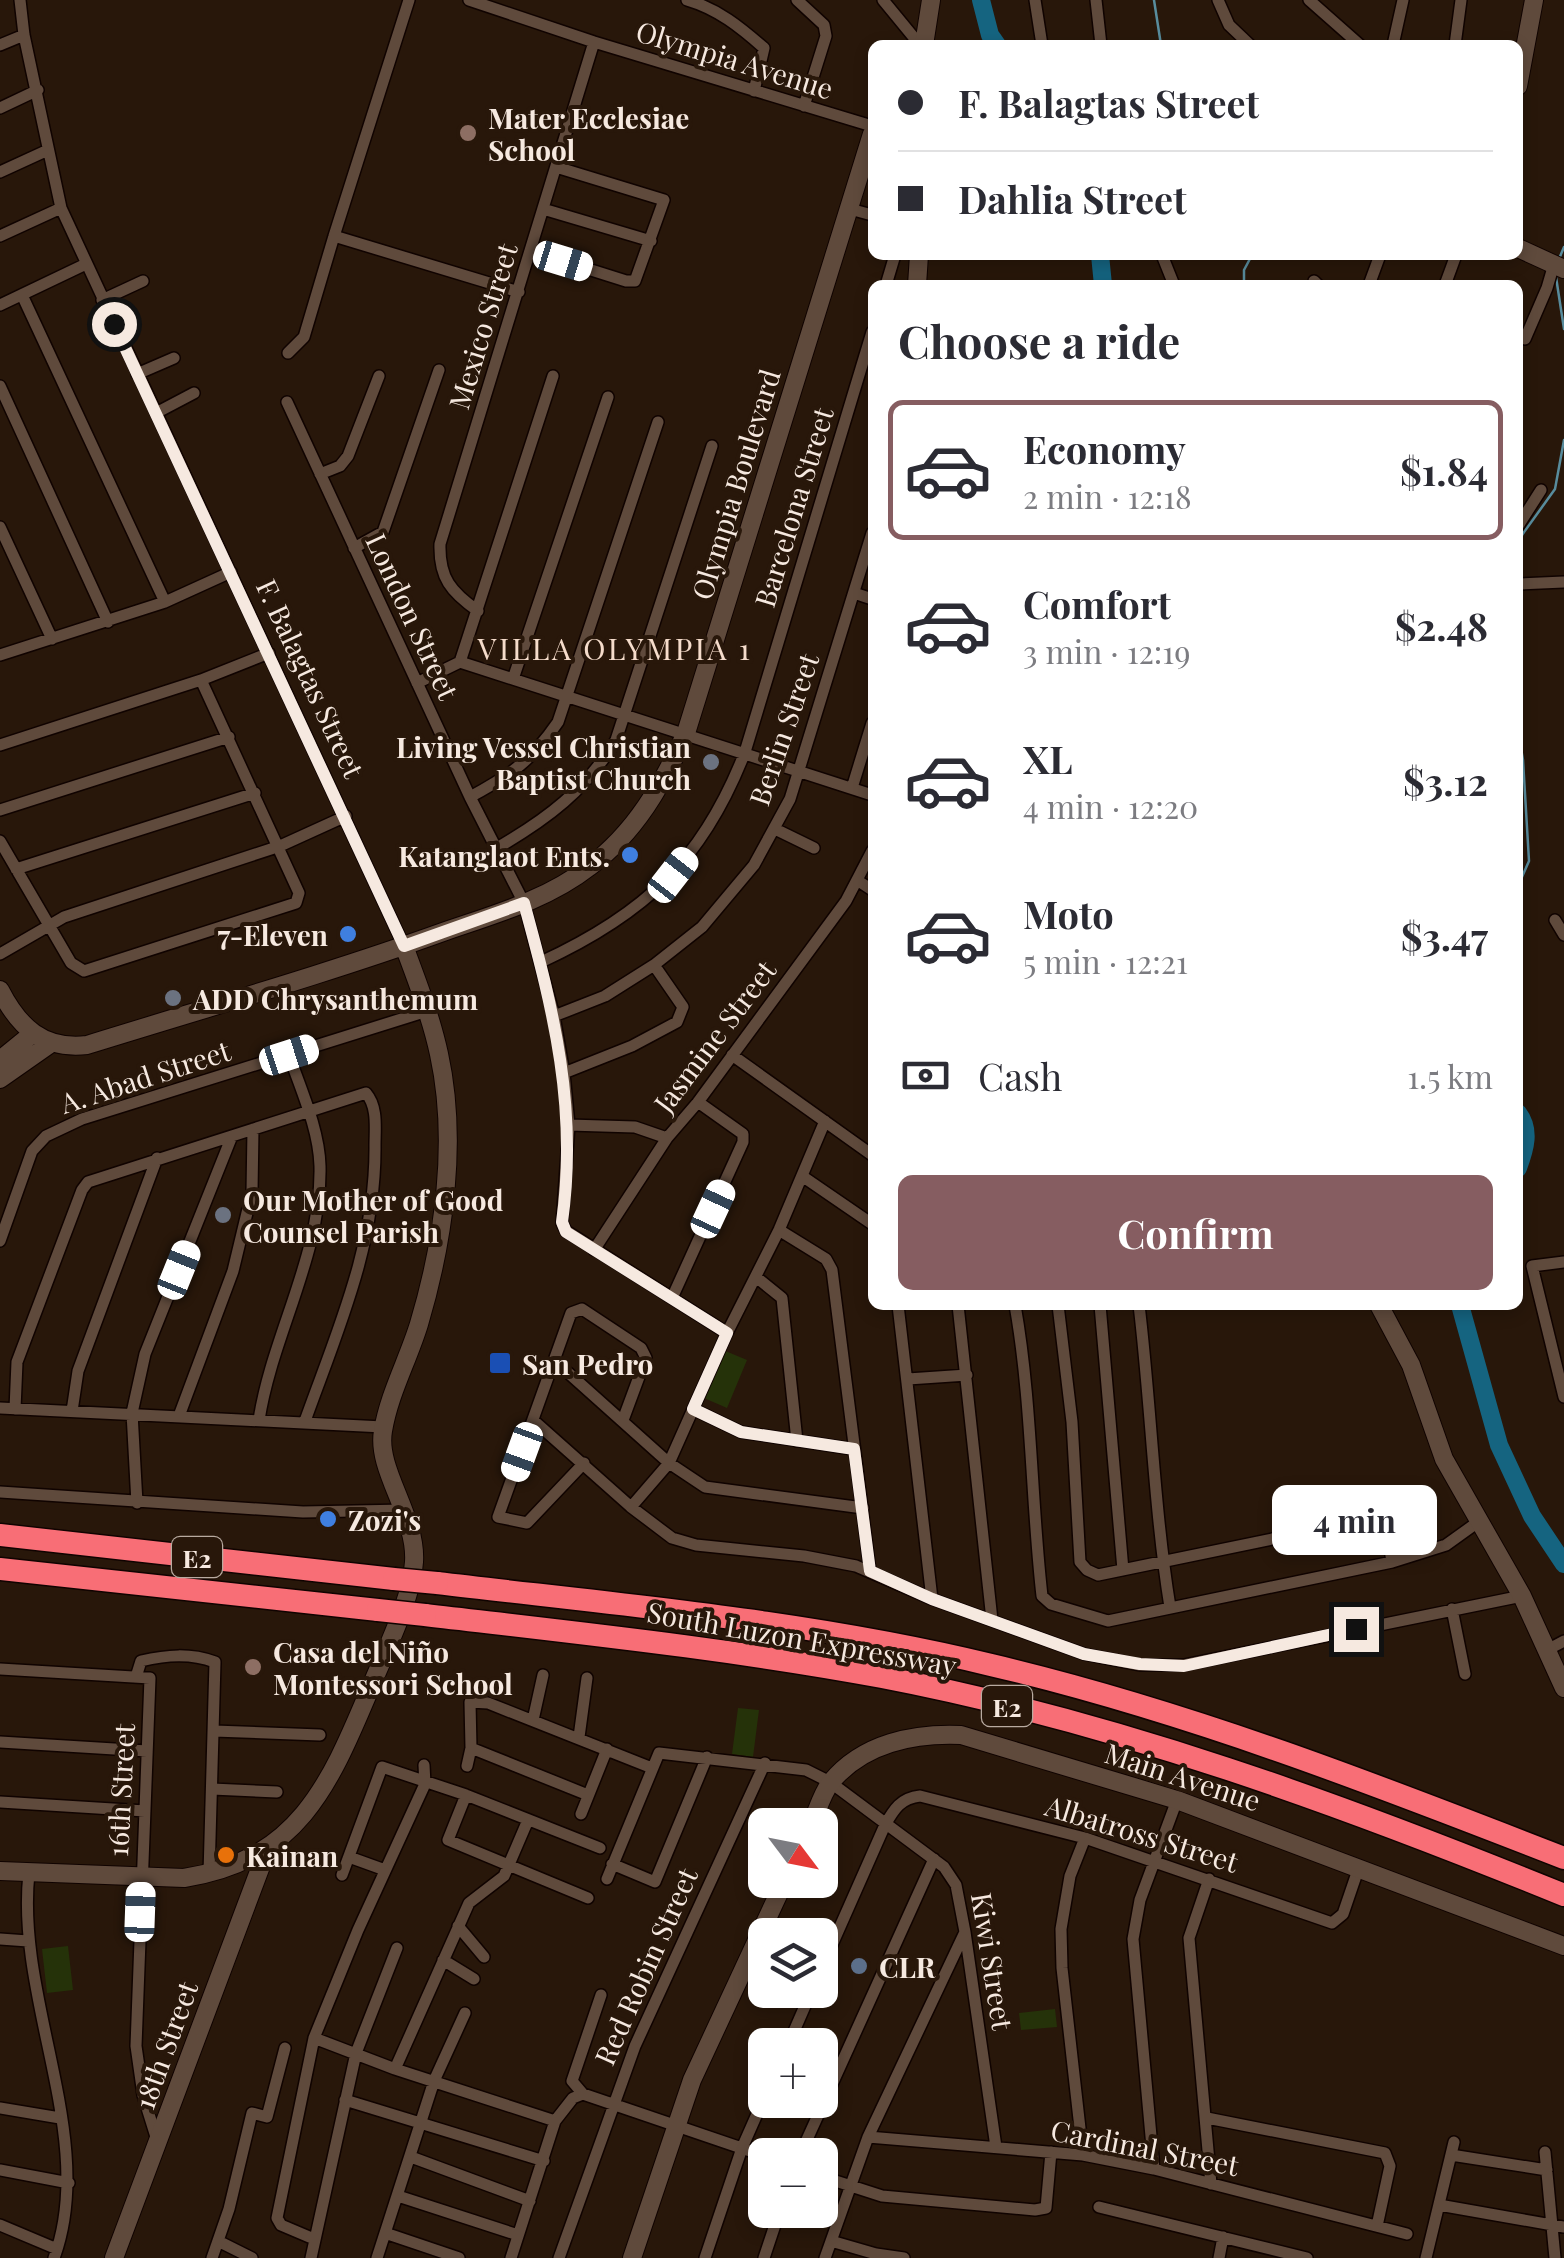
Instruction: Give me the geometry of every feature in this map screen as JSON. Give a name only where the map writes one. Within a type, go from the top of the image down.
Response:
[{"type":"highway","name":"South Luzon Expressway","points":[[0,1535],[673,1611],[890,1644],[989,1664],[1223,1732],[1417,1800],[1564,1858]]},
{"type":"highway","name":"South Luzon Expressway","points":[[0,1569],[686,1646],[882,1678],[1016,1708],[1213,1764],[1405,1830],[1564,1895]]},
{"type":"main road","points":[[923,40],[931,0]]},
{"type":"main road","points":[[1523,59],[1534,0]]},
{"type":"main road","name":"Olympia Boulevard","points":[[50,1044],[87,1044],[404,946],[524,903],[568,882],[618,842],[662,784],[686,733],[868,144]]},
{"type":"main road","points":[[1523,250],[1558,266]]},
{"type":"main road","name":"F. Balagtas Street","points":[[267,1850],[313,1806],[356,1722],[395,1628],[414,1565],[413,1536],[382,1450],[383,1427],[419,1324],[435,1257],[448,1122],[441,1066],[427,1010],[404,946]]},
{"type":"main road","points":[[0,990],[17,1018],[32,1034],[50,1044],[0,1079]]},
{"type":"main road","points":[[0,1060],[32,1034]]},
{"type":"main road","points":[[1381,1310],[1410,1365],[1444,1459],[1522,1596],[1556,1645],[1564,1686]]},
{"type":"main road","name":"Main Avenue","points":[[818,1808],[830,1782],[864,1755],[891,1741],[927,1733],[961,1735],[1177,1800],[1564,1946]]},
{"type":"main road","points":[[0,1871],[141,1879],[209,1874],[267,1850]]},
{"type":"main road","name":"18th Street","points":[[114,2258],[267,1850]]},
{"type":"main road","points":[[632,2258],[692,2080],[778,1898]]},
{"type":"street","points":[[0,236],[60,208],[20,0]]},
{"type":"street","points":[[288,353],[304,337],[409,0]]},
{"type":"street","name":"Olympia Avenue","points":[[470,0],[868,129]]},
{"type":"street","points":[[687,0],[708,6],[764,48],[754,91]]},
{"type":"street","points":[[796,0],[824,25],[826,36],[804,106]]},
{"type":"street","points":[[884,0],[918,40]]},
{"type":"street","points":[[1034,0],[1041,40]]},
{"type":"street","points":[[1096,0],[1101,40]]},
{"type":"street","points":[[1218,0],[1229,25],[1245,40]]},
{"type":"street","points":[[1310,0],[1354,40]]},
{"type":"street","points":[[1394,40],[1402,0]]},
{"type":"street","points":[[1456,40],[1461,0]]},
{"type":"street","points":[[0,46],[24,35]]},
{"type":"street","name":"Mexico Street","points":[[478,610],[453,593],[445,580],[440,566],[440,544],[594,42]]},
{"type":"street","points":[[0,108],[38,90]]},
{"type":"street","points":[[0,172],[48,150]]},
{"type":"street","points":[[531,251],[635,281],[664,200],[556,166]]},
{"type":"street","name":"F. Balagtas Street","points":[[60,208],[404,946]]},
{"type":"street","points":[[544,209],[650,241]]},
{"type":"street","points":[[850,209],[868,214]]},
{"type":"street","points":[[334,236],[518,292]]},
{"type":"street","points":[[0,305],[86,264]]},
{"type":"street","points":[[1525,339],[1558,266]]},
{"type":"street","points":[[102,300],[144,281]]},
{"type":"street","points":[[22,294],[166,602]]},
{"type":"street","points":[[137,374],[174,358]]},
{"type":"street","name":"Barcelona Street","points":[[540,962],[598,934],[673,875],[718,812],[745,752],[868,365]]},
{"type":"street","points":[[354,548],[383,532],[438,370]]},
{"type":"street","points":[[320,474],[340,466],[348,456],[379,376]]},
{"type":"street","points":[[460,662],[554,376]]},
{"type":"street","points":[[0,386],[108,622]]},
{"type":"street","points":[[156,412],[194,394]]},
{"type":"street","points":[[513,679],[608,397]]},
{"type":"street","name":"London Street","points":[[287,402],[470,797],[524,903],[554,1016],[564,1074],[569,1124],[562,1222],[566,1232],[594,1250]]},
{"type":"street","points":[[470,797],[512,774],[538,751],[558,722],[658,422]]},
{"type":"street","points":[[497,848],[539,824],[580,789],[616,740],[712,446]]},
{"type":"street","points":[[1523,518],[1542,490]]},
{"type":"street","points":[[0,527],[52,639]]},
{"type":"street","name":"Berlin Street","points":[[554,1016],[605,996],[654,965],[702,927],[736,890],[776,829],[799,770],[868,546]]},
{"type":"street","points":[[0,655],[166,602],[231,572]]},
{"type":"street","points":[[1523,583],[1564,582]]},
{"type":"street","points":[[854,592],[868,597]]},
{"type":"street","points":[[0,746],[201,680],[269,653]]},
{"type":"street","points":[[417,683],[460,662],[868,794]]},
{"type":"street","points":[[0,841],[79,970],[90,971],[292,905],[299,892],[201,680]]},
{"type":"street","points":[[852,788],[868,736]]},
{"type":"street","points":[[0,810],[229,737]]},
{"type":"street","points":[[16,869],[255,792]]},
{"type":"street","points":[[0,954],[48,924],[280,846],[346,816]]},
{"type":"street","points":[[776,829],[814,848]]},
{"type":"street","name":"Jasmine Street","points":[[594,1250],[668,1138],[846,901],[868,859]]},
{"type":"street","points":[[857,880],[868,887]]},
{"type":"street","points":[[1556,920],[1564,935]]},
{"type":"street","points":[[564,1074],[632,1046],[676,1022],[683,1007],[654,965]]},
{"type":"street","name":"A. Abad Street","points":[[0,1241],[32,1151],[46,1136],[82,1119],[427,1010]]},
{"type":"street","points":[[732,1054],[868,1151]]},
{"type":"street","points":[[259,1420],[264,1386],[312,1240],[320,1165],[308,1111],[289,1055]]},
{"type":"street","points":[[15,1409],[16,1362],[88,1182],[366,1094],[373,1106],[374,1122],[369,1231],[358,1274],[304,1422]]},
{"type":"street","points":[[672,1298],[744,1142],[743,1134],[698,1102]]},
{"type":"street","points":[[631,1506],[668,1463],[779,1230],[824,1122]]},
{"type":"street","points":[[569,1124],[636,1127],[668,1138]]},
{"type":"street","points":[[179,1416],[233,1271],[252,1192],[253,1129]]},
{"type":"street","points":[[136,1503],[132,1414],[154,1328],[232,1136]]},
{"type":"street","points":[[72,1411],[78,1371],[156,1158]]},
{"type":"street","points":[[802,1176],[868,1221]]},
{"type":"street","points":[[779,1230],[826,1260],[832,1270],[870,1571]]},
{"type":"street","points":[[594,1250],[727,1333]]},
{"type":"street","points":[[1564,1262],[1532,1266],[1564,1397]]},
{"type":"street","points":[[756,1277],[782,1298],[797,1441]]},
{"type":"street","points":[[584,1463],[527,1523],[498,1516],[571,1313],[582,1309],[641,1348],[646,1358],[623,1420]]},
{"type":"street","points":[[899,1310],[932,1599]]},
{"type":"street","points":[[959,1310],[992,1620]]},
{"type":"street","points":[[1016,1310],[1029,1406],[1038,1563],[1042,1596],[1051,1604],[1108,1622],[1392,1562],[1446,1545],[1478,1522]]},
{"type":"street","points":[[1059,1310],[1072,1422],[1080,1562],[1086,1570],[1098,1575],[1374,1518],[1386,1524],[1392,1562]]},
{"type":"street","points":[[1100,1310],[1123,1570]]},
{"type":"street","points":[[1141,1310],[1170,1607]]},
{"type":"street","points":[[555,1361],[668,1463],[705,1487],[863,1508]]},
{"type":"street","points":[[908,1379],[966,1375]]},
{"type":"street","points":[[0,1408],[383,1427]]},
{"type":"street","points":[[693,1409],[741,1432],[854,1449]]},
{"type":"street","points":[[534,1420],[672,1538],[696,1546],[804,1556],[870,1571],[932,1599],[1084,1654],[1140,1664],[1184,1666],[1522,1596]]},
{"type":"street","points":[[0,1492],[303,1512],[405,1510]]},
{"type":"street","points":[[1452,1610],[1465,1674]]},
{"type":"street","points":[[0,1669],[136,1677],[141,1661],[166,1656],[202,1657],[215,1662],[209,1874]]},
{"type":"street","points":[[532,1720],[543,1675]]},
{"type":"street","name":"16th Street","points":[[136,1677],[150,1678],[137,2070],[158,2142]]},
{"type":"street","points":[[579,1738],[587,1678]]},
{"type":"street","points":[[467,1766],[471,1748],[470,1702],[488,1702],[652,1768]]},
{"type":"street","points":[[214,1732],[320,1735]]},
{"type":"street","points":[[0,1742],[147,1750]]},
{"type":"street","points":[[471,1748],[588,1795]]},
{"type":"street","points":[[581,1814],[607,1749]]},
{"type":"street","points":[[607,1879],[659,1753],[806,1770],[830,1782]]},
{"type":"street","points":[[612,1864],[655,1882],[707,1757]]},
{"type":"street","name":"Red Robin Street","points":[[559,2258],[635,2046],[764,1763]]},
{"type":"street","points":[[314,2239],[282,2225],[277,2218],[314,2038],[425,1784],[424,1765]]},
{"type":"street","points":[[342,1875],[382,1767],[466,1795],[600,1848]]},
{"type":"street","name":"Kiwi Street","points":[[830,1782],[952,1876],[996,2147]]},
{"type":"street","points":[[212,1789],[278,1792]]},
{"type":"street","points":[[466,1795],[448,1840],[588,1898]]},
{"type":"street","name":"Albatross Street","points":[[885,1825],[897,1806],[920,1796],[1086,1838],[1332,1923],[1343,1914],[1359,1867]]},
{"type":"street","points":[[1154,2169],[1133,1939],[1140,1900],[1177,1800]]},
{"type":"street","points":[[0,1802],[145,1810]]},
{"type":"street","points":[[395,2068],[469,1903],[504,1876],[528,1820]]},
{"type":"street","points":[[838,1931],[885,1825]]},
{"type":"street","points":[[1083,2154],[1060,1929],[1070,1876],[1086,1838]]},
{"type":"street","points":[[349,1857],[385,1870]]},
{"type":"street","points":[[808,2138],[934,1859]]},
{"type":"street","points":[[0,2225],[55,2253],[69,2183],[28,1941],[29,1872]]},
{"type":"street","points":[[1209,1878],[1190,1938],[1211,2184]]},
{"type":"street","points":[[458,1926],[484,1958]]},
{"type":"street","points":[[825,2258],[868,2137],[964,1932]]},
{"type":"street","points":[[0,1939],[28,1941]]},
{"type":"street","points":[[310,2258],[356,2053],[397,1948]]},
{"type":"street","points":[[443,1960],[474,1979]]},
{"type":"street","points":[[602,1994],[572,2081],[583,2094],[748,2150]]},
{"type":"street","points":[[377,2258],[434,2082],[464,2013]]},
{"type":"street","points":[[314,2038],[555,2121]]},
{"type":"street","points":[[212,2258],[229,2210],[252,2113],[268,2117],[285,2048]]},
{"type":"street","points":[[511,2258],[555,2121],[573,2098],[583,2094]]},
{"type":"street","points":[[345,2100],[544,2161]]},
{"type":"street","points":[[0,2108],[60,2118]]},
{"type":"street","points":[[705,2258],[755,2118]]},
{"type":"street","points":[[1207,2118],[1386,2153],[1390,2166],[1377,2226]]},
{"type":"street","name":"Cardinal Street","points":[[868,2137],[1083,2154],[1407,2234]]},
{"type":"street","points":[[1426,2258],[1452,2148],[1547,2170]]},
{"type":"street","points":[[838,2182],[892,2197],[1046,2208],[1051,2152]]},
{"type":"street","points":[[1545,2152],[1558,2227],[1555,2258]]},
{"type":"street","points":[[411,2157],[530,2200]]},
{"type":"street","points":[[0,2170],[69,2183]]},
{"type":"street","points":[[398,2196],[518,2235]]},
{"type":"street","points":[[1439,2205],[1558,2227]]},
{"type":"street","points":[[1099,2207],[1307,2258]]},
{"type":"street","points":[[764,2258],[774,2228]]},
{"type":"street","points":[[384,2233],[460,2258]]},
{"type":"street","points":[[1218,2258],[1223,2237]]},
{"type":"street","points":[[218,2241],[252,2258]]},
{"type":"street","points":[[831,2241],[904,2258]]},
{"type":"green space","points":[[723,1350],[747,1360],[727,1408],[704,1398]]},
{"type":"green space","points":[[738,1708],[759,1710],[753,1757],[732,1754]]},
{"type":"green space","points":[[68,1946],[73,1990],[47,1993],[42,1949]]},
{"type":"green space","points":[[1055,2009],[1057,2027],[1021,2030],[1019,2013]]},
{"type":"waterway","points":[[981,0],[994,40]]},
{"type":"waterway","points":[[1154,0],[1160,40]]},
{"type":"waterway","points":[[1559,259],[1564,247]]},
{"type":"waterway","points":[[1100,260],[1102,280]]},
{"type":"waterway","points":[[1244,280],[1249,260]]},
{"type":"waterway","points":[[1556,277],[1564,329]]},
{"type":"waterway","points":[[1523,534],[1555,489],[1564,440]]},
{"type":"waterway","points":[[1523,760],[1529,861],[1523,875]]},
{"type":"waterway","points":[[1523,1122],[1523,1153]]},
{"type":"waterway","points":[[1461,1310],[1499,1445],[1532,1516],[1564,1564]]},
{"type":"place","name":"Mater Ecclesiae School","points":[[468,133]]},
{"type":"place","name":"Living Vessel Christian Baptist Church","points":[[711,762]]},
{"type":"place","name":"Katanglaot Ents.","points":[[630,855]]},
{"type":"place","name":"7-Eleven","points":[[348,934]]},
{"type":"place","name":"ADD Chrysanthemum","points":[[173,998]]},
{"type":"place","name":"Our Mother of Good Counsel Parish","points":[[223,1215]]},
{"type":"place","name":"San Pedro","points":[[500,1363]]},
{"type":"place","name":"Zozi's","points":[[328,1519]]},
{"type":"place","name":"Casa del Niño Montessori School","points":[[253,1667]]},
{"type":"place","name":"Kainan","points":[[226,1855]]},
{"type":"place","name":"CLR","points":[[859,1966]]},
{"type":"district","name":"VILLA OLYMPIA 1","points":[[615,648]]},
{"type":"route","points":[[114,324],[404,946],[524,903],[554,1016],[564,1074],[569,1124],[562,1222],[566,1232],[727,1333],[693,1409],[741,1432],[854,1449],[870,1571],[932,1599],[1084,1654],[1140,1664],[1184,1666],[1356,1629]]}]
